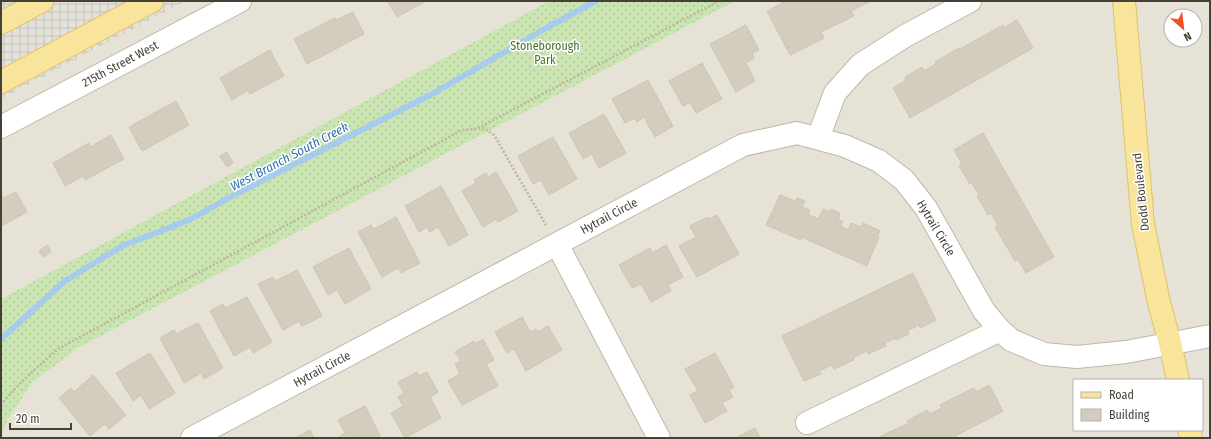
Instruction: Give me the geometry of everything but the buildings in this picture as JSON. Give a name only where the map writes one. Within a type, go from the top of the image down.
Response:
[{"type":"main road","points":[[1,23],[42,1]]},
{"type":"main road","points":[[1,82],[152,1]]},
{"type":"main road","name":"Dodd Boulevard","points":[[1124,1],[1143,224],[1158,303],[1170,344],[1178,379]]},
{"type":"street","name":"215th Street West","points":[[1,127],[240,1]]},
{"type":"street","points":[[818,138],[835,93],[860,65],[905,36],[970,1]]},
{"type":"street","name":"Hytrail Circle","points":[[192,438],[743,145],[797,133],[845,146],[879,161],[904,180],[926,208],[984,311],[1000,330],[1011,340],[1044,354],[1077,357],[1126,352],[1210,336]]},
{"type":"street","points":[[557,244],[659,438]]},
{"type":"street","points":[[807,423],[1000,330]]},
{"type":"path","points":[[476,129],[719,1]]},
{"type":"path","points":[[1,405],[27,376],[58,349],[462,130],[483,128],[494,135],[557,244]]},
{"type":"shaded area","points":[[1,1],[186,1],[1,99]]},
{"type":"shaded area","points":[[186,1],[549,1],[1,299],[1,99]]},
{"type":"shaded area","points":[[735,1],[1210,1],[1210,438],[1,438],[7,421],[32,383],[78,348]]},
{"type":"green space","name":"Stoneborough Park","points":[[549,1],[735,1],[78,348],[32,383],[7,421],[1,438],[1,299]]},
{"type":"waterway","name":"West Branch South Creek","points":[[1,339],[65,281],[122,246],[189,220],[234,195],[432,94],[596,1]]}]
